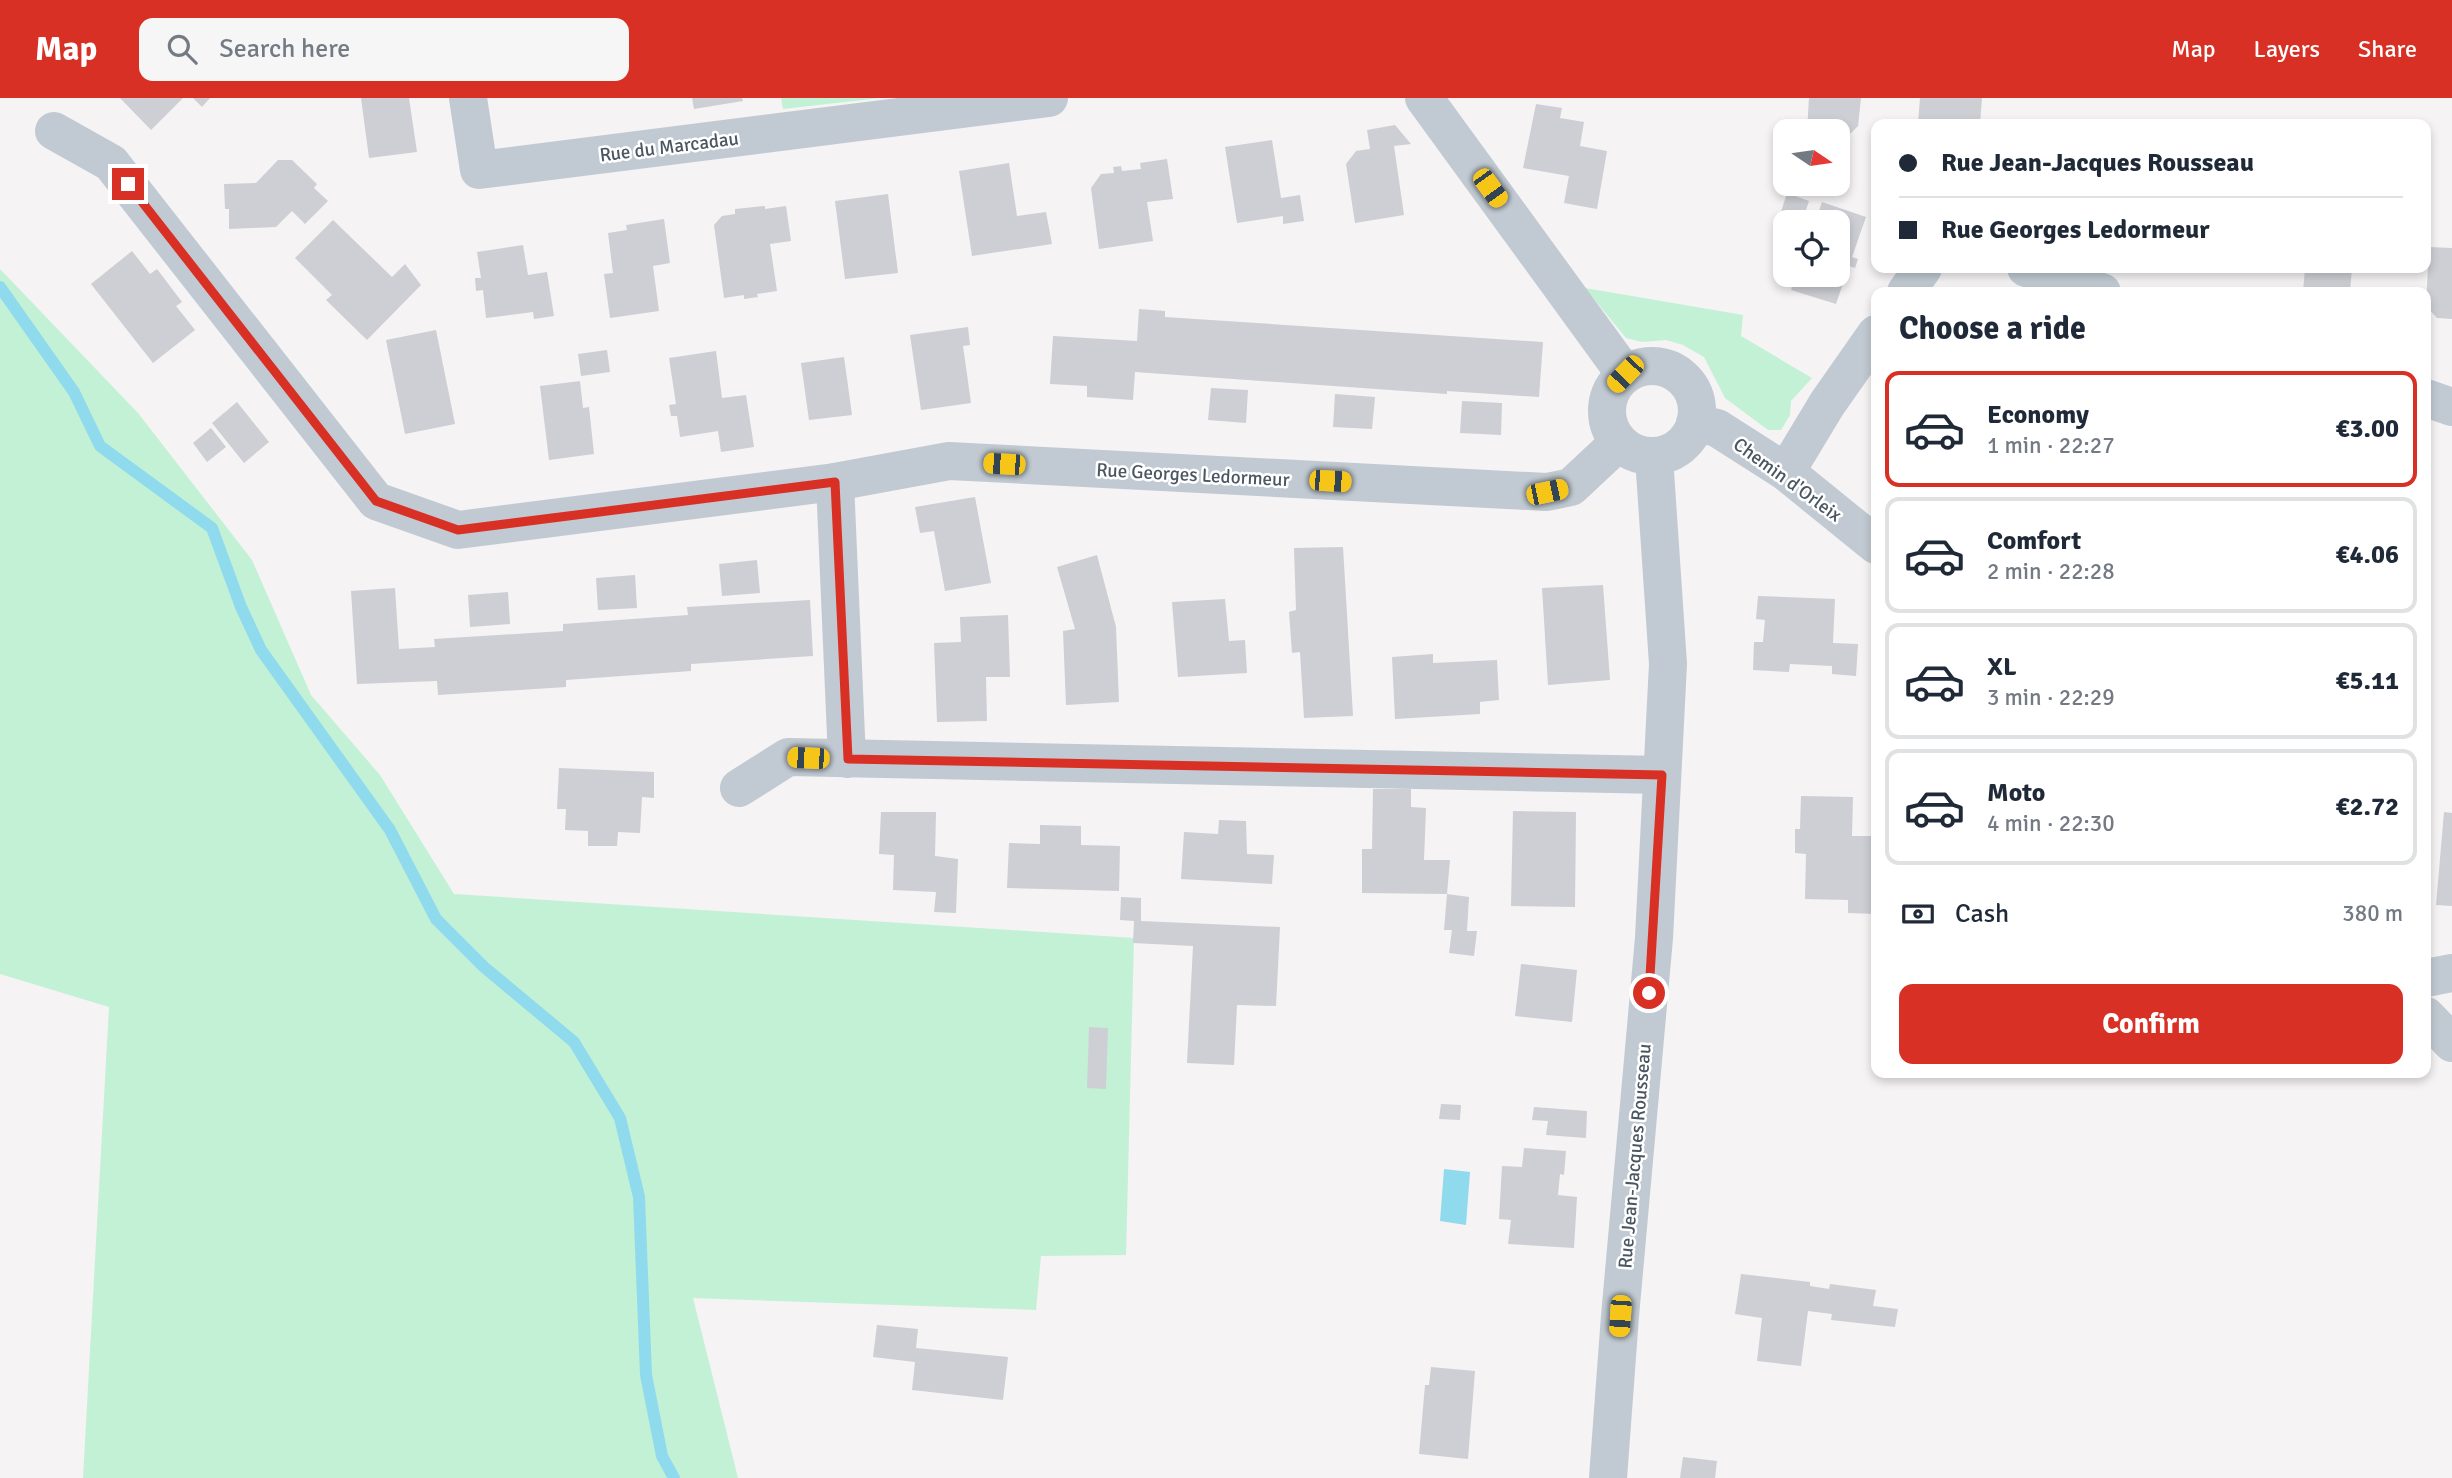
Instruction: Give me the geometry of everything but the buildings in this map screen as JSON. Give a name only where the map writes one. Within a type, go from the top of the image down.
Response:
[{"type":"street","name":"Rue du Marcadau","points":[[468,98],[479,170],[930,106],[1049,98]]},
{"type":"street","points":[[1424,98],[1625,374]]},
{"type":"street","name":"Rue Georges Ledormeur","points":[[54,131],[111,163],[376,501],[458,530],[835,482],[949,461],[1547,492],[1571,487],[1618,443]]},
{"type":"street","points":[[2042,273],[2086,287]]},
{"type":"street","points":[[1786,472],[1826,404],[1871,341]]},
{"type":"street","points":[[1637,368],[1665,368],[1678,373],[1688,383],[1697,409],[1695,423],[1690,436],[1680,446],[1654,457],[1641,456],[1618,443],[1610,430],[1606,415],[1608,400],[1614,386],[1625,374],[1637,368]]},
{"type":"street","points":[[2431,400],[2452,407]]},
{"type":"street","name":"Chemin d'Orleix","points":[[1695,423],[1717,428],[1786,472],[1871,541]]},
{"type":"street","name":"Rue Jean-Jacques Rousseau","points":[[1608,1478],[1654,938],[1668,664],[1654,457]]},
{"type":"street","points":[[835,482],[848,759]]},
{"type":"street","points":[[739,788],[788,757],[1662,775]]},
{"type":"street","points":[[2431,977],[2452,973]]},
{"type":"street","points":[[2431,1021],[2452,1043]]},
{"type":"green space","points":[[781,98],[880,98],[783,109]]},
{"type":"green space","points":[[0,269],[138,413],[252,560],[311,695],[380,775],[454,894],[1134,938],[1126,1255],[1041,1256],[1036,1310],[693,1298],[738,1478],[83,1478],[109,1007],[0,974]]},
{"type":"green space","points":[[1585,288],[1743,315],[1741,336],[1812,378],[1791,401],[1790,415],[1781,430],[1768,430],[1725,398],[1704,357],[1683,345],[1666,340],[1642,342],[1626,338]]},
{"type":"water","points":[[1444,1169],[1470,1172],[1466,1225],[1440,1221]]},
{"type":"waterway","points":[[0,287],[74,392],[100,446],[212,528],[241,607],[261,650],[390,830],[436,919],[484,967],[574,1042],[620,1118],[639,1197],[646,1375],[662,1456],[674,1478]]},
{"type":"route","points":[[128,184],[376,501],[458,530],[835,482],[848,759],[1662,775],[1649,993]]}]
